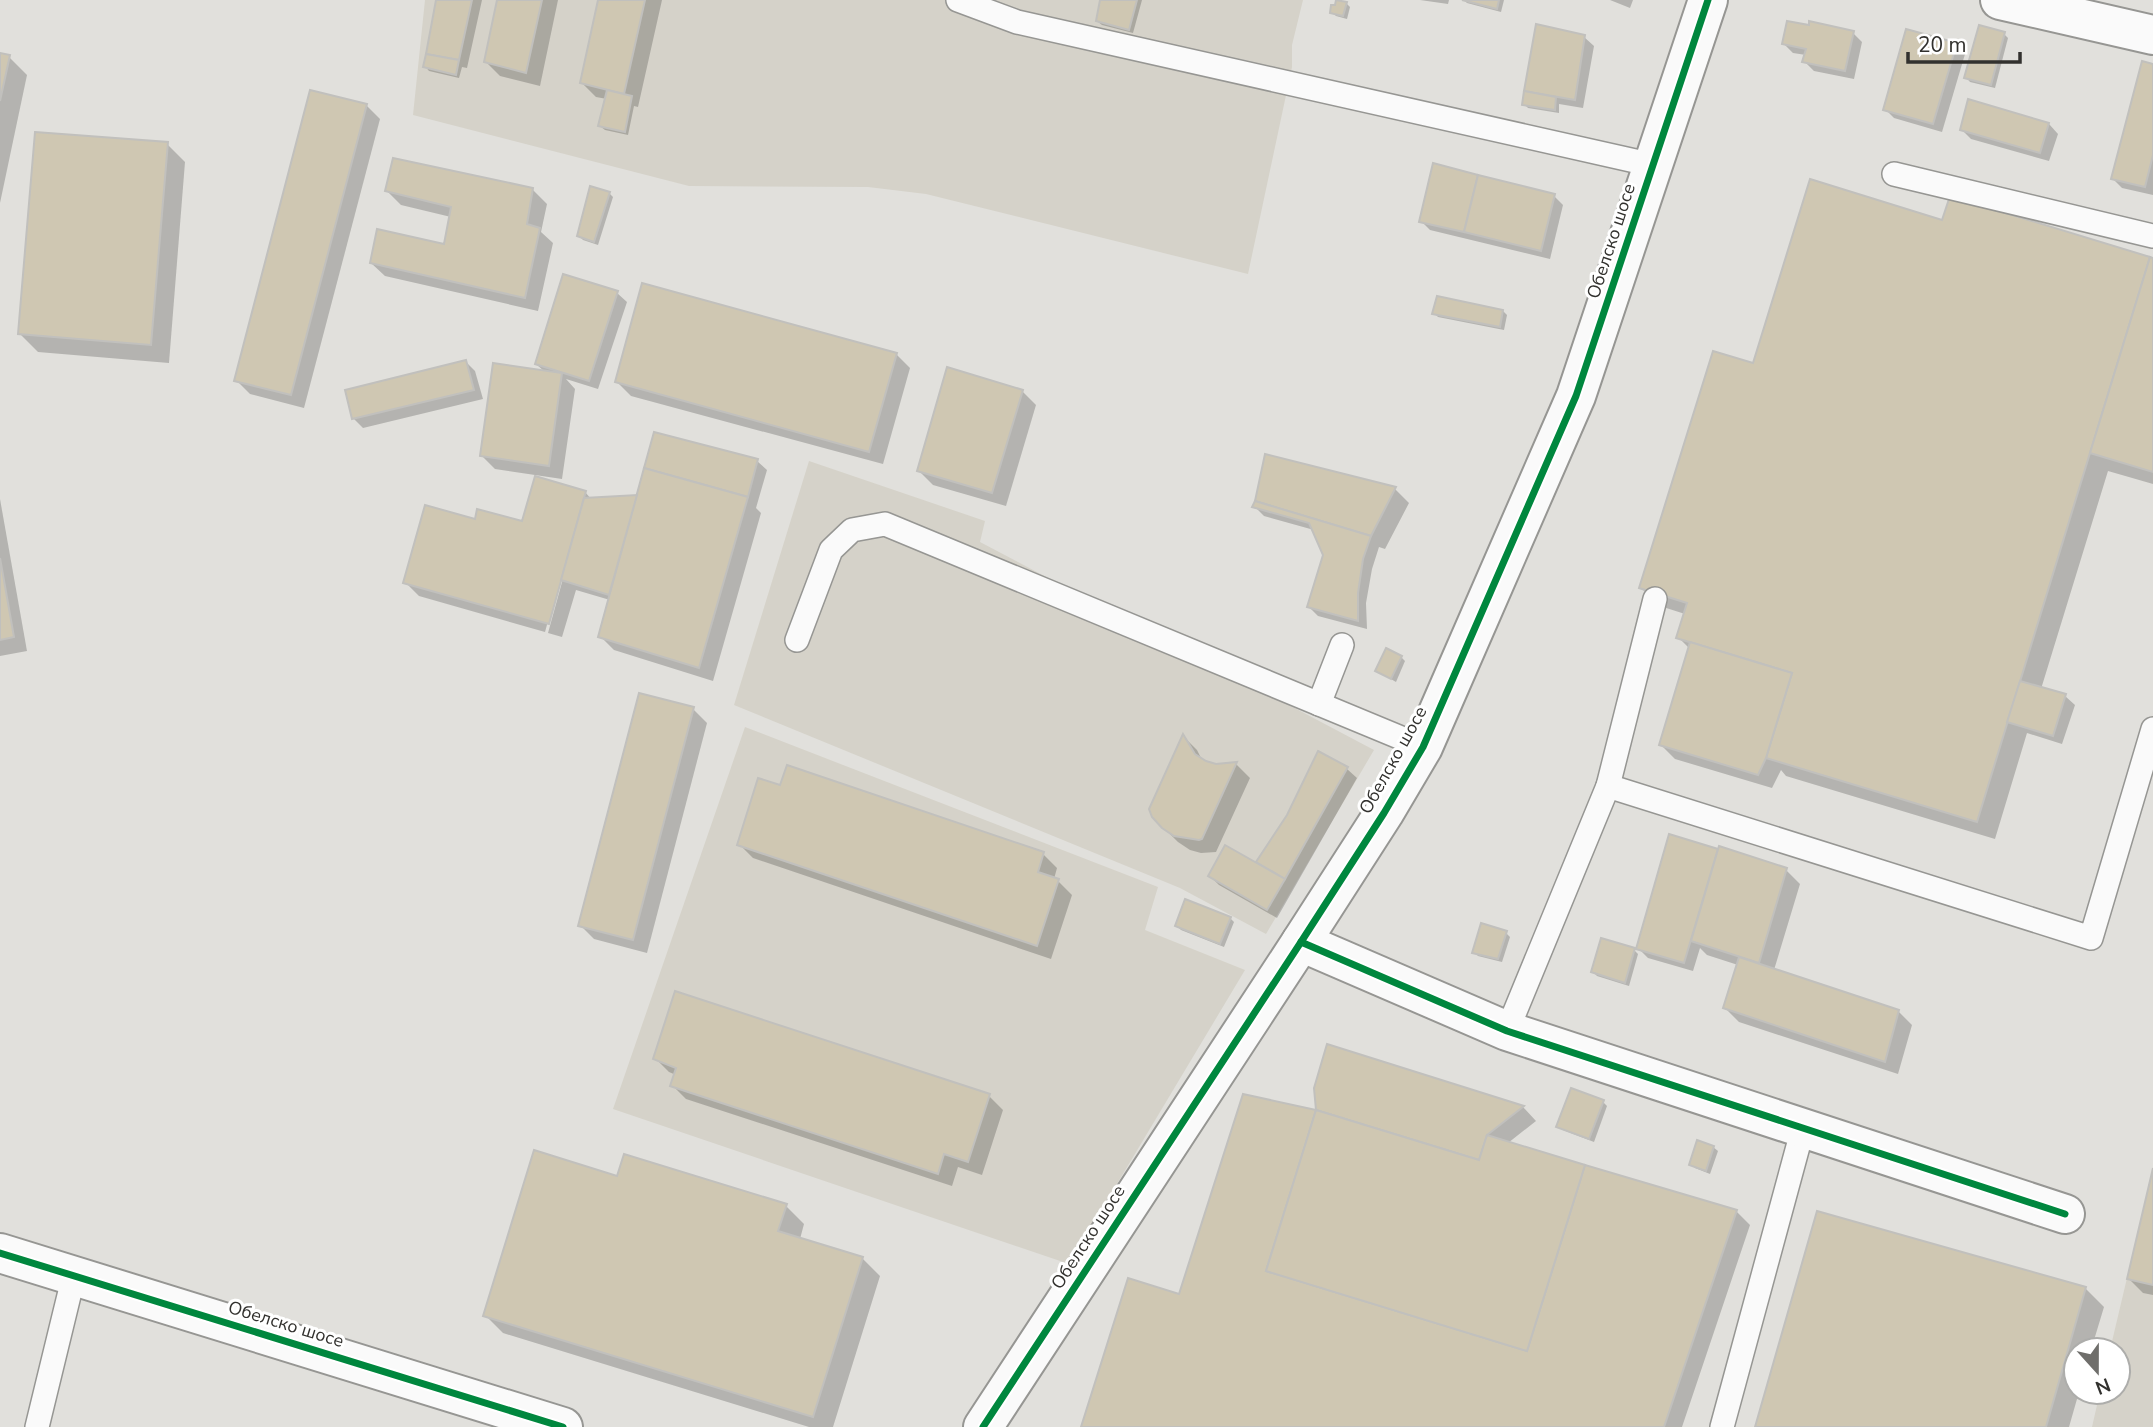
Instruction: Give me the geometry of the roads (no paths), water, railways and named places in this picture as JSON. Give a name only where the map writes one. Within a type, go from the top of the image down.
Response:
[{"type":"street","name":"Обелско шосе","points":[[983,1427],[1301,942],[1423,747],[1576,396],[1708,0]]},
{"type":"street","points":[[2000,0],[2153,35]]},
{"type":"street","points":[[1301,942],[1507,1031],[2065,1214]]},
{"type":"street","name":"Обелско шосе","points":[[0,1253],[563,1427]]},
{"type":"lane","points":[[958,0],[1017,23],[1653,165]]},
{"type":"lane","points":[[1894,174],[2153,236]]},
{"type":"lane","points":[[797,640],[831,550],[852,530],[885,524],[1423,747]]},
{"type":"lane","points":[[1507,1031],[1608,786],[1655,599]]},
{"type":"lane","points":[[1319,704],[1342,645]]},
{"type":"lane","points":[[1608,786],[2091,938],[2153,729]]},
{"type":"lane","points":[[1722,1427],[1803,1128]]},
{"type":"lane","points":[[37,1427],[75,1275]]}]
